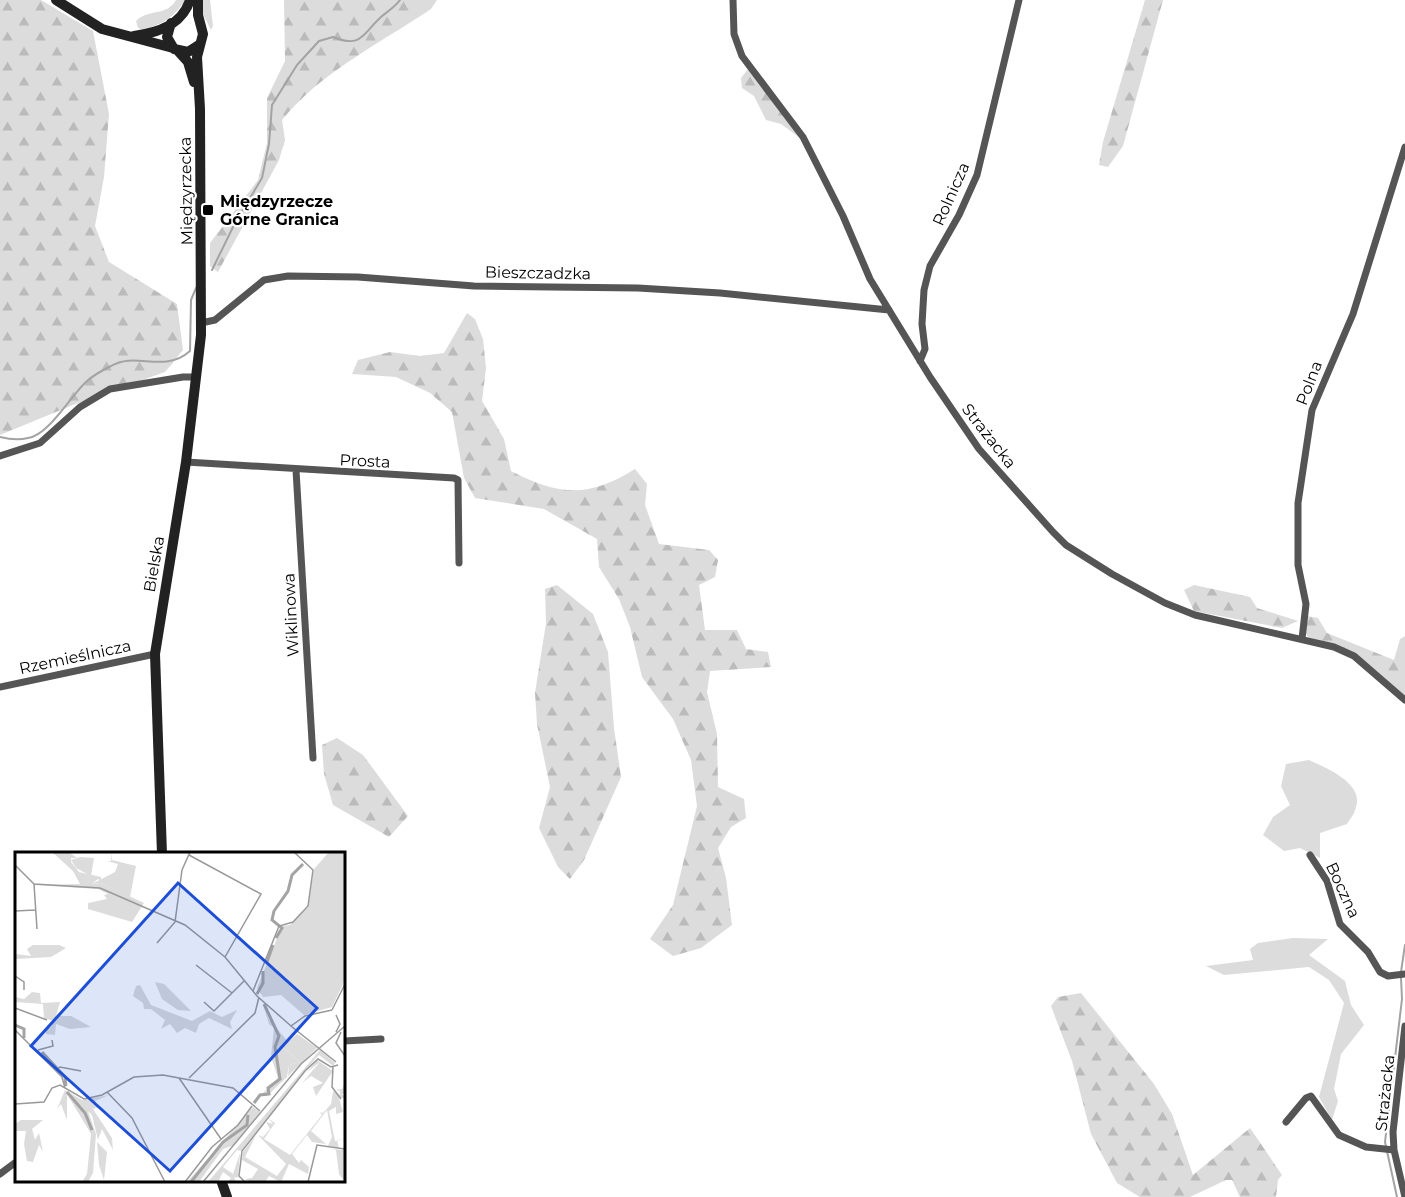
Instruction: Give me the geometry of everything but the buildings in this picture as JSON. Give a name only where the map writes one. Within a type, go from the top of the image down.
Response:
[{"type":"street","points":[[56,0],[88,22],[128,36],[188,52],[200,45],[203,37],[198,0]]},
{"type":"street","points":[[128,36],[159,32],[186,10],[190,0]]},
{"type":"street","name":"Strażacka","points":[[734,0],[734,34],[742,56],[803,137],[843,216],[870,279],[920,362],[979,449],[1066,545],[1112,574],[1185,611],[1334,647],[1354,656],[1405,700]]},
{"type":"street","name":"Rolnicza","points":[[920,362],[925,349],[923,302],[928,274],[977,175],[1019,0]]},
{"type":"street","points":[[174,21],[191,18],[201,26]]},
{"type":"street","points":[[174,21],[167,36],[175,49]]},
{"type":"street","name":"Międzyrzecka","points":[[200,45],[197,57],[200,99],[202,282]]},
{"type":"street","name":"Międzyrzecka","points":[[175,49],[188,62],[200,99]]},
{"type":"street","name":"Polna","points":[[1302,639],[1306,604],[1298,565],[1298,503],[1312,410],[1353,314],[1405,147]]},
{"type":"street","name":"Bieszczadzka","points":[[201,323],[214,320],[264,280],[288,276],[358,277],[478,286],[650,289],[889,310]]},
{"type":"street","name":"Bielska","points":[[162,852],[155,654],[186,462],[197,377],[202,282]]},
{"type":"street","points":[[0,456],[40,443],[80,406],[110,389],[167,379],[197,377]]},
{"type":"street","name":"Prosta","points":[[186,462],[454,478],[458,480],[459,563]]},
{"type":"street","name":"Wiklinowa","points":[[296,470],[314,758]]},
{"type":"street","name":"Rzemieślnicza","points":[[0,687],[155,654]]},
{"type":"street","name":"Boczna","points":[[1310,855],[1327,881],[1340,924],[1368,952],[1380,972],[1396,976],[1405,974]]},
{"type":"street","name":"Strażacka","points":[[1405,1026],[1389,1149],[1405,1197]]},
{"type":"street","points":[[345,1041],[381,1039]]},
{"type":"street","points":[[1286,1122],[1306,1098],[1311,1096],[1339,1135],[1366,1147],[1389,1149]]},
{"type":"street","points":[[0,1174],[15,1163]]},
{"type":"street","points":[[222,1182],[227,1197]]},
{"type":"green space","points":[[0,0],[41,0],[93,31],[109,114],[104,177],[95,226],[109,262],[177,304],[183,350],[165,372],[73,405],[0,435]]},
{"type":"green space","points":[[176,0],[185,0],[167,20],[143,30],[138,28],[136,21],[141,17],[167,9]]},
{"type":"green space","points":[[203,0],[210,0],[213,26],[211,30],[203,14]]},
{"type":"green space","points":[[284,0],[437,0],[431,9],[314,87],[282,120],[285,140],[279,160],[218,272],[210,266],[210,243],[258,180],[267,143],[267,98],[285,61]]},
{"type":"green space","points":[[1145,0],[1163,0],[1123,146],[1108,167],[1099,165],[1103,142]]},
{"type":"green space","points":[[748,69],[800,138],[781,124],[766,120],[754,96],[742,88],[741,78]]},
{"type":"green space","points":[[467,313],[475,319],[483,339],[486,368],[482,401],[504,439],[511,471],[544,485],[574,490],[603,485],[635,469],[647,484],[645,505],[659,544],[709,550],[718,560],[715,577],[699,585],[705,630],[737,630],[746,649],[768,652],[771,667],[710,671],[707,692],[717,734],[718,787],[744,799],[746,818],[731,827],[718,848],[726,878],[732,925],[701,948],[673,956],[650,939],[673,905],[697,806],[691,760],[673,719],[642,677],[630,627],[619,599],[599,567],[597,539],[544,509],[475,498],[464,478],[452,412],[430,393],[396,377],[352,374],[358,360],[390,352],[420,356],[444,353]]},
{"type":"green space","points":[[557,585],[593,614],[608,652],[614,728],[621,777],[584,860],[570,879],[558,867],[539,828],[550,787],[537,724],[535,693],[546,623],[545,589]]},
{"type":"green space","points":[[1194,585],[1250,597],[1257,608],[1298,621],[1282,628],[1194,611],[1184,590]]},
{"type":"green space","points":[[1307,616],[1318,618],[1327,633],[1394,660],[1400,639],[1405,636],[1405,697],[1382,676],[1350,653],[1308,637],[1304,630]]},
{"type":"green space","points":[[337,738],[363,755],[408,816],[389,837],[333,805],[324,774],[322,745]]},
{"type":"green space","points":[[1309,760],[1342,778],[1349,784],[1357,798],[1355,811],[1347,824],[1320,833],[1320,858],[1300,848],[1284,851],[1263,835],[1273,817],[1290,805],[1281,786],[1286,764]]},
{"type":"green space","points":[[1293,938],[1328,939],[1309,955],[1345,981],[1351,1005],[1364,1025],[1341,1054],[1334,1089],[1338,1101],[1332,1120],[1319,1097],[1344,1003],[1329,980],[1309,967],[1224,975],[1206,966],[1253,960],[1250,949],[1258,943]]},
{"type":"green space","points":[[1081,993],[1154,1084],[1172,1114],[1193,1175],[1250,1128],[1282,1175],[1278,1180],[1276,1197],[1240,1197],[1232,1180],[1226,1180],[1190,1197],[1140,1197],[1117,1183],[1091,1134],[1072,1061],[1051,1006],[1058,997]]},
{"type":"waterway","points":[[212,270],[235,223],[262,178],[269,144],[272,105],[297,65],[319,41],[333,37],[350,41],[361,38],[400,0]]},
{"type":"waterway","points":[[0,437],[28,438],[44,430],[87,381],[111,366],[130,361],[170,361],[190,351],[191,300],[196,288]]},
{"type":"waterway","points":[[1401,972],[1405,945]]},
{"type":"waterway","points":[[1397,1197],[1385,1142],[1402,999],[1401,978]]},
{"type":"place","name":"Międzyrzecze Górne Granica","points":[[208,210]]}]
